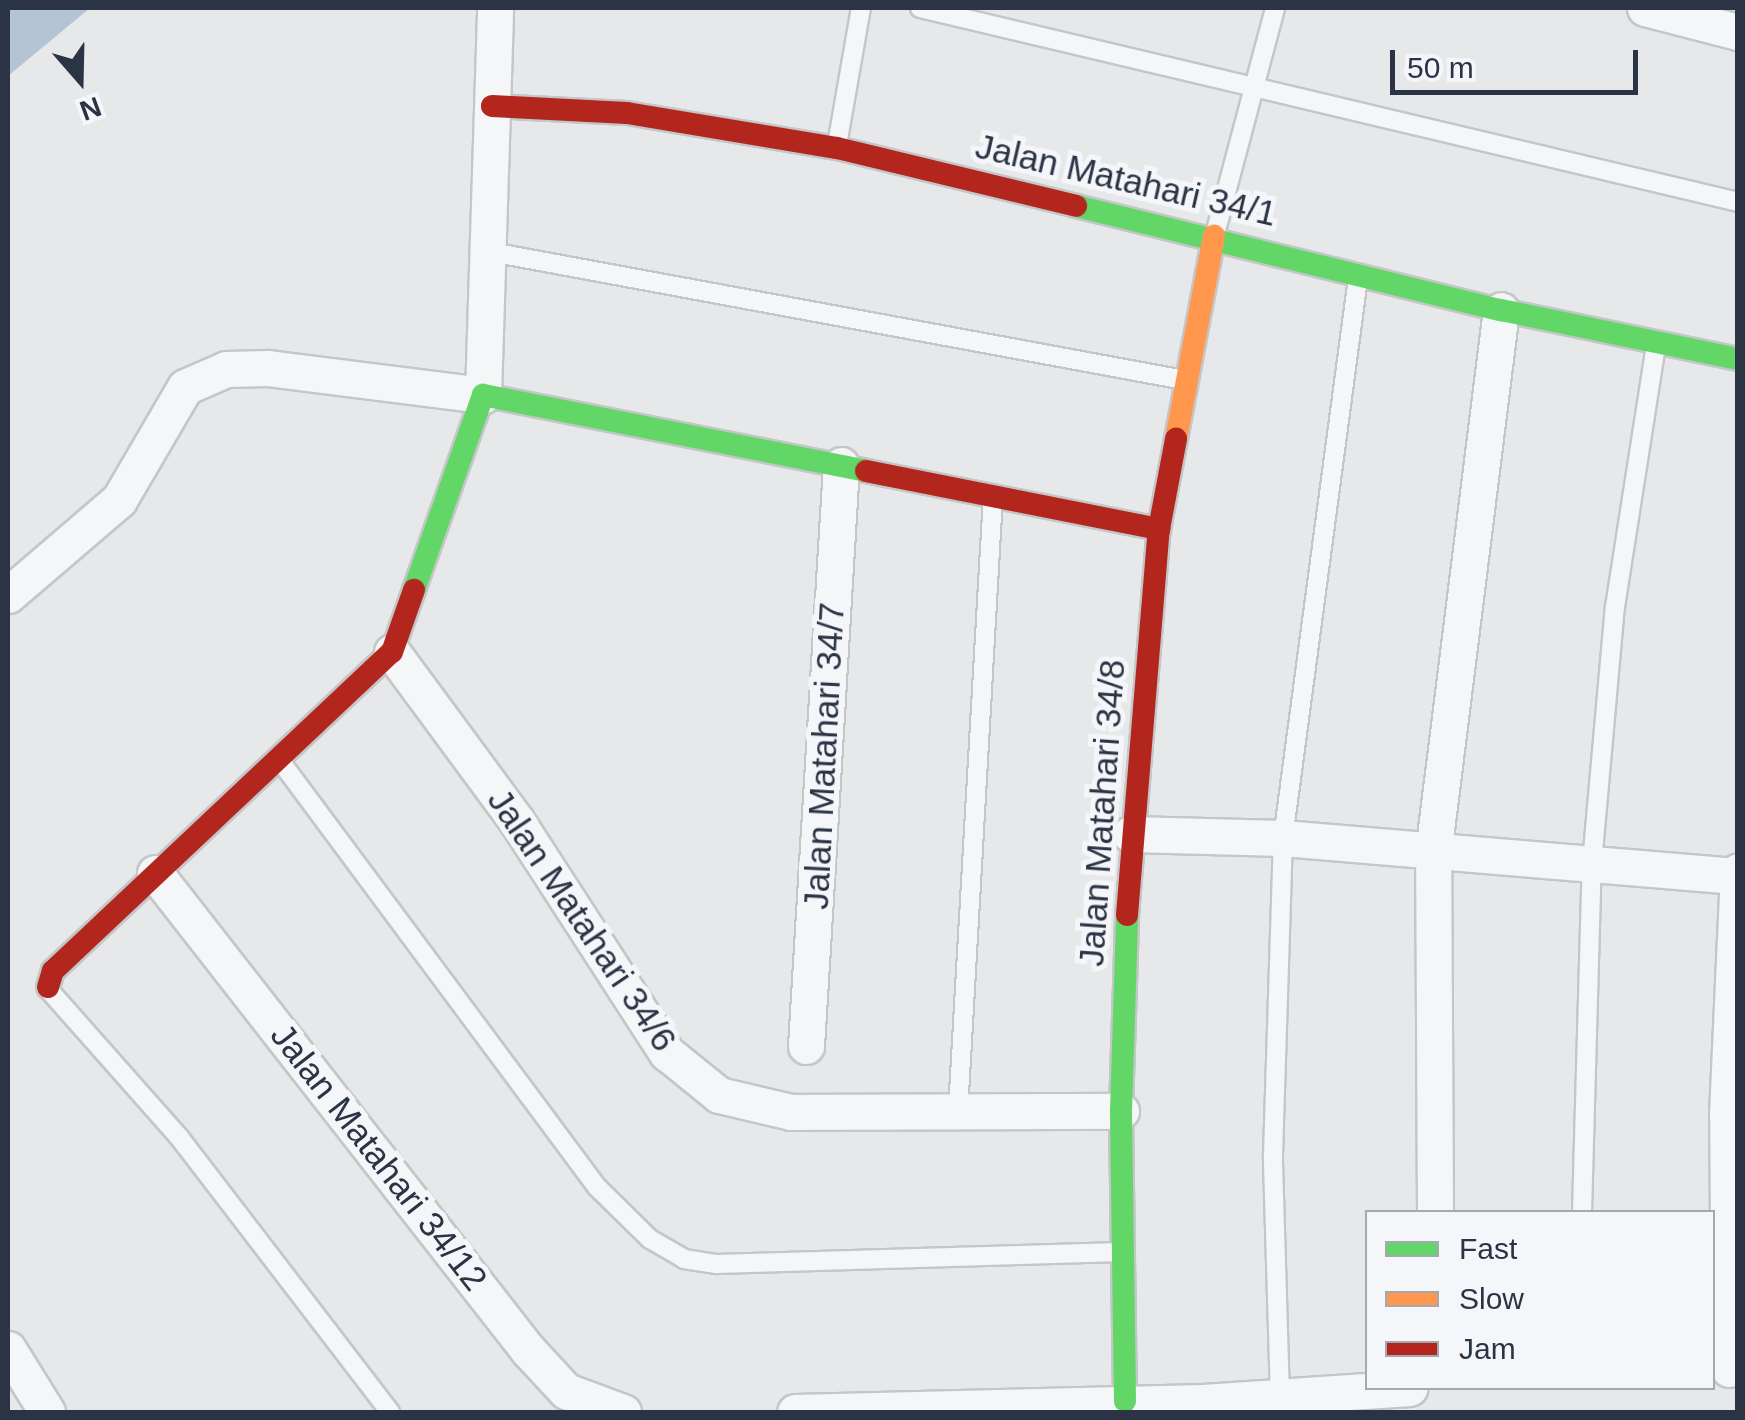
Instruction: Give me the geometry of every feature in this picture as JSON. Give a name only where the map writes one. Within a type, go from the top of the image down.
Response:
[{"type":"street","points":[[48,987],[53,972],[155,873],[281,762],[392,652],[483,394],[492,252],[495,8]]},
{"type":"street","points":[[1645,8],[1738,32]]},
{"type":"street","name":"Jalan Matahari 34/1","points":[[492,106],[627,113],[837,148],[1359,271],[1502,310],[1738,358]]},
{"type":"street","name":"Jalan Matahari 34/8","points":[[1125,1401],[1121,1110],[1130,834],[1159,529],[1214,236]]},
{"type":"street","points":[[1434,1210],[1433,853],[1502,310]]},
{"type":"street","points":[[8,595],[119,500],[185,387],[226,369],[268,368],[483,394],[1159,529]]},
{"type":"street","name":"Jalan Matahari 34/7","points":[[806,1046],[841,465]]},
{"type":"street","name":"Jalan Matahari 34/6","points":[[392,652],[516,820],[667,1053],[718,1095],[791,1112],[1121,1110]]},
{"type":"street","points":[[1130,834],[1284,838],[1433,853],[1737,874],[1727,1114],[1726,1369]]},
{"type":"street","name":"Jalan Matahari 34/12","points":[[155,873],[528,1350],[566,1391],[623,1412]]},
{"type":"street","points":[[8,1349],[47,1412]]},
{"type":"street","points":[[795,1412],[1280,1398],[1384,1390]]},
{"type":"lane","points":[[837,148],[861,8]]},
{"type":"lane","points":[[920,8],[1738,202]]},
{"type":"lane","points":[[1214,236],[1276,8]]},
{"type":"lane","points":[[492,252],[1184,380]]},
{"type":"lane","points":[[1280,1398],[1273,1156],[1284,838],[1359,271]]},
{"type":"lane","points":[[1582,1210],[1592,863],[1616,607],[1656,344]]},
{"type":"lane","points":[[958,1111],[993,496]]},
{"type":"lane","points":[[281,762],[597,1187],[650,1239],[684,1259],[717,1264],[1123,1252]]},
{"type":"lane","points":[[48,987],[178,1137],[390,1412]]},
{"type":"water","points":[[8,8],[90,8],[8,76]]},
{"type":"traffic: fast","points":[[1076,206],[1501,310],[1738,359]]},
{"type":"traffic: fast","points":[[414,590],[483,395],[866,471]]},
{"type":"traffic: fast","points":[[1125,1401],[1121,1111],[1127,915]]},
{"type":"traffic: slow","points":[[1176,439],[1214,236]]},
{"type":"traffic: jam","points":[[492,106],[627,113],[837,148],[1076,206]]},
{"type":"traffic: jam","points":[[1127,915],[1159,529],[1176,439]]},
{"type":"traffic: jam","points":[[866,471],[1159,529]]},
{"type":"traffic: jam","points":[[48,987],[53,971],[392,652],[414,590]]}]
